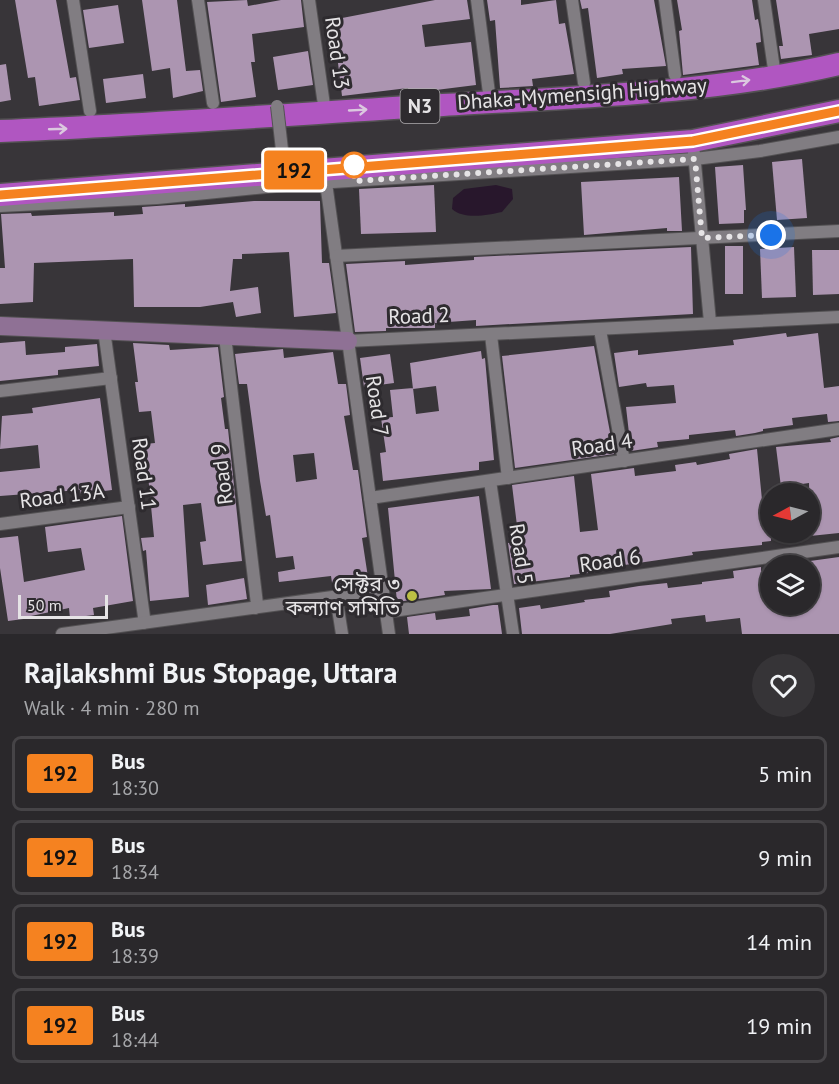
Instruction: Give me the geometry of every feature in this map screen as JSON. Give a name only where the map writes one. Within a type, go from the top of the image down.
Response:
[{"type":"highway","name":"Dhaka-Mymensigh Highway","points":[[0,131],[144,125],[580,97],[798,74],[839,64]]},
{"type":"highway","points":[[0,195],[694,150],[839,111]]},
{"type":"street","points":[[73,0],[90,111]]},
{"type":"street","points":[[198,0],[213,103]]},
{"type":"street","name":"Road 13","points":[[309,0],[325,112]]},
{"type":"street","points":[[477,0],[489,93]]},
{"type":"street","points":[[572,0],[584,83]]},
{"type":"street","points":[[665,0],[675,75]]},
{"type":"street","points":[[764,0],[774,69]]},
{"type":"street","points":[[277,106],[285,176]]},
{"type":"street","points":[[0,206],[157,198],[694,150],[760,151],[839,137]]},
{"type":"street","points":[[694,150],[710,322]]},
{"type":"street","name":"Road 7","points":[[326,183],[389,634]]},
{"type":"street","points":[[336,256],[839,231]]},
{"type":"street","name":"Road 2","points":[[0,326],[348,341],[600,330],[839,316]]},
{"type":"street","name":"Road 11","points":[[104,330],[143,623]]},
{"type":"street","points":[[600,330],[624,461]]},
{"type":"street","points":[[491,335],[508,478]]},
{"type":"street","name":"Road 9","points":[[225,336],[257,604],[255,608]]},
{"type":"street","points":[[0,391],[111,378]]},
{"type":"street","name":"Road 4","points":[[370,498],[839,429]]},
{"type":"street","name":"Road 5","points":[[490,481],[513,634]]},
{"type":"street","name":"Road 13A","points":[[0,524],[129,507]]},
{"type":"street","name":"Road 6","points":[[386,612],[839,547]]},
{"type":"street","points":[[62,634],[383,590]]},
{"type":"street","points":[[336,597],[342,634]]},
{"type":"shaded area","points":[[496,185],[512,189],[513,199],[502,212],[469,216],[452,209],[453,198],[464,189]]},
{"type":"building","points":[[15,0],[56,0],[70,78],[76,77],[80,100],[39,106],[35,77],[28,78]]},
{"type":"building","points":[[142,0],[177,0],[186,71],[200,70],[203,91],[173,98],[170,68],[152,71]]},
{"type":"building","points":[[247,0],[248,6],[281,0],[301,0],[304,27],[252,34],[255,62],[251,62],[256,97],[221,102],[207,2]]},
{"type":"building","points":[[435,0],[467,0],[470,19],[422,25],[425,47],[471,42],[476,85],[409,94],[408,88],[342,96],[338,63],[343,63],[337,19]]},
{"type":"building","points":[[487,0],[521,0],[521,5],[556,0],[559,24],[565,23],[574,74],[532,79],[533,86],[500,88],[495,20],[490,21]]},
{"type":"building","points":[[580,0],[654,0],[666,66],[622,69],[623,74],[597,78],[588,8],[582,9]]},
{"type":"building","points":[[677,0],[752,0],[755,20],[758,19],[760,30],[761,42],[756,43],[759,65],[683,75],[679,31],[682,30]]},
{"type":"building","points":[[776,0],[839,0],[839,29],[809,34],[812,55],[781,59],[779,46],[783,46]]},
{"type":"building","points":[[118,5],[124,43],[89,48],[83,10]]},
{"type":"building","points":[[308,51],[313,85],[278,90],[273,57]]},
{"type":"building","points":[[6,64],[11,100],[0,102],[0,65]]},
{"type":"building","points":[[143,74],[146,98],[106,103],[103,79]]},
{"type":"building","points":[[802,159],[807,218],[777,220],[772,162]]},
{"type":"building","points":[[743,165],[746,210],[744,210],[744,223],[719,224],[715,167]]},
{"type":"building","points":[[679,177],[682,231],[667,231],[667,228],[584,235],[581,182]]},
{"type":"building","points":[[434,185],[436,232],[361,234],[359,189]]},
{"type":"building","points":[[254,201],[320,201],[322,263],[329,263],[336,313],[294,317],[289,252],[242,254],[242,259],[233,259],[230,291],[258,287],[261,313],[236,317],[233,302],[200,307],[134,307],[133,259],[34,263],[33,302],[0,304],[0,268],[5,268],[1,214],[31,213],[32,216],[114,212],[114,216],[143,214],[142,207],[185,204],[185,207]]},
{"type":"building","points":[[725,246],[743,246],[743,294],[725,294]]},
{"type":"building","points":[[691,247],[693,314],[476,326],[476,320],[435,323],[435,328],[386,328],[386,331],[355,332],[346,264],[405,261],[405,265],[474,260],[474,257]]},
{"type":"building","points":[[794,247],[796,297],[762,298],[760,249]]},
{"type":"building","points":[[812,250],[839,250],[839,294],[813,295]]},
{"type":"building","points":[[786,333],[787,337],[818,333],[824,388],[839,386],[839,421],[828,422],[827,414],[792,418],[793,425],[763,429],[755,433],[736,436],[735,430],[689,435],[689,439],[657,442],[658,447],[631,451],[626,407],[676,403],[674,385],[647,387],[646,383],[619,387],[614,353],[638,350],[638,355],[734,345],[733,340]]},
{"type":"building","points":[[25,341],[26,355],[65,352],[65,347],[97,344],[99,366],[58,370],[58,375],[0,381],[0,343]]},
{"type":"building","points":[[133,343],[169,345],[170,350],[218,347],[224,397],[221,398],[225,429],[228,429],[242,561],[203,565],[200,542],[206,541],[201,503],[183,505],[189,597],[150,601],[146,550],[143,551],[141,538],[154,537],[145,444],[155,443],[151,411],[139,412]]},
{"type":"building","points":[[594,346],[614,454],[515,468],[502,356]]},
{"type":"building","points":[[283,349],[284,358],[333,352],[338,384],[346,384],[350,415],[344,416],[353,470],[358,470],[367,537],[362,538],[369,584],[333,589],[331,576],[279,582],[278,572],[295,569],[293,556],[276,558],[270,515],[266,516],[260,481],[247,384],[239,384],[235,354]],"holes":[[[314,453],[317,479],[296,482],[293,455]]]},
{"type":"building","points":[[481,351],[482,359],[485,358],[494,460],[479,462],[479,470],[383,481],[380,453],[386,452],[381,418],[393,417],[390,390],[413,388],[410,363]],"holes":[[[436,386],[439,411],[416,414],[413,389]]]},
{"type":"building","points":[[390,354],[394,383],[364,387],[360,358]]},
{"type":"building","points":[[100,398],[112,490],[81,494],[80,490],[0,496],[0,472],[40,468],[38,445],[0,449],[2,416],[33,413],[32,408]]},
{"type":"building","points":[[839,437],[839,533],[820,535],[820,483],[780,483],[776,447],[831,442],[830,439]]},
{"type":"building","points":[[757,449],[760,483],[760,543],[762,545],[692,552],[693,555],[597,569],[597,572],[570,575],[570,577],[514,584],[508,543],[519,542],[512,485],[574,476],[580,532],[598,530],[591,474],[634,468],[635,476],[676,471],[675,465],[696,462],[697,465],[730,459],[729,454]]},
{"type":"building","points":[[479,496],[491,589],[444,591],[445,595],[397,602],[388,508]]},
{"type":"building","points":[[122,516],[133,601],[93,608],[94,615],[70,618],[69,608],[31,616],[31,618],[8,621],[0,568],[0,538],[18,536],[24,582],[85,570],[81,548],[48,552],[45,527]]},
{"type":"building","points":[[839,557],[839,634],[742,634],[740,618],[706,622],[705,615],[671,619],[672,624],[610,634],[522,634],[519,608],[540,605],[541,609],[585,602],[584,600],[610,597],[609,591],[639,586],[667,583],[668,588],[702,584],[702,582],[734,578],[733,571],[760,567],[760,615],[820,615],[820,560]]},
{"type":"building","points":[[244,578],[247,599],[208,605],[206,585]]},
{"type":"building","points":[[498,605],[502,634],[409,634],[407,617],[435,613],[436,620],[470,616],[469,609]]},
{"type":"bus line","name":"192","points":[[0,195],[335,167],[693,141],[781,125],[839,111]]},
{"type":"place","name":"সেক্টর ৩ কল্যাণ সমিতি","points":[[412,596]]},
{"type":"route","points":[[354,165],[354,181],[695,159],[702,238],[771,235]]}]
